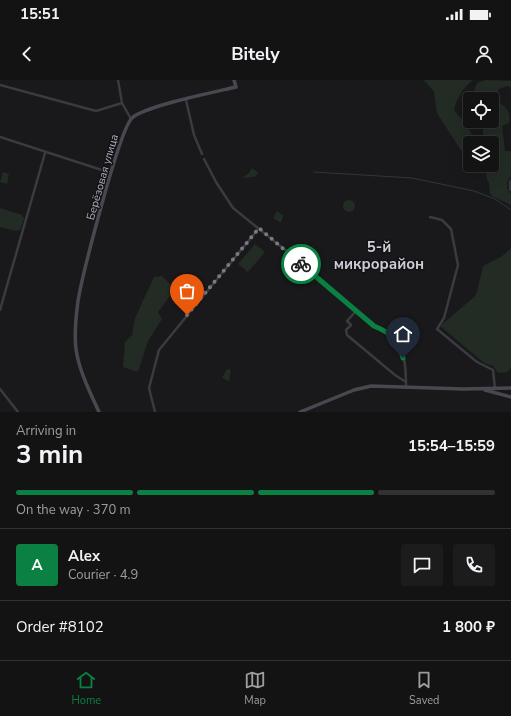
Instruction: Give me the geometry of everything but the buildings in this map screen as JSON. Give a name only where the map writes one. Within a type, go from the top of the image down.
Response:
[{"type":"street","points":[[118,80],[122,102],[131,119],[149,109],[236,87],[234,80]]},
{"type":"street","points":[[0,85],[96,111],[122,102]]},
{"type":"street","points":[[186,100],[194,135],[202,154]]},
{"type":"street","name":"Берёзовая улица","points":[[99,412],[86,382],[76,350],[79,299],[111,173],[126,128],[131,119]]},
{"type":"street","points":[[0,137],[45,153],[111,173]]},
{"type":"street","points":[[0,310],[45,153]]},
{"type":"street","points":[[204,159],[216,182],[234,208],[374,326],[385,330],[400,344],[406,373],[406,384]]},
{"type":"street","points":[[430,218],[442,220],[451,229],[458,265],[444,318],[437,329],[477,362],[491,368],[494,372],[496,393]]},
{"type":"street","points":[[155,412],[149,388],[159,350],[259,228]]},
{"type":"street","points":[[356,311],[347,321],[350,325],[346,330],[347,336],[394,376],[406,384]]},
{"type":"street","points":[[300,412],[366,386],[406,384],[482,389],[511,388]]},
{"type":"street","points":[[0,389],[18,412]]},
{"type":"street","points":[[482,389],[511,397]]},
{"type":"shaded area","points":[[424,80],[473,80],[461,93],[454,110],[463,120],[463,128],[468,128],[472,136],[463,136],[463,152],[437,113],[434,92]]},
{"type":"shaded area","points":[[486,80],[511,81],[511,87],[507,86],[499,89],[497,92],[474,92],[477,83]]},
{"type":"shaded area","points":[[499,102],[505,107],[509,115],[509,123],[502,126],[505,151],[511,151],[511,176],[507,182],[507,188],[511,195],[511,205],[492,196],[486,172],[499,172],[499,136],[482,136],[483,129],[499,128]]},
{"type":"shaded area","points":[[252,168],[259,173],[254,177],[242,178],[249,173]]},
{"type":"shaded area","points":[[3,172],[9,174],[7,184],[0,182]]},
{"type":"shaded area","points":[[347,200],[351,200],[355,206],[351,212],[347,212],[343,208],[343,204]]},
{"type":"shaded area","points":[[0,208],[22,215],[24,219],[20,230],[16,231],[0,227]]},
{"type":"shaded area","points":[[277,211],[282,215],[284,214],[281,223],[273,218]]},
{"type":"shaded area","points":[[255,244],[265,252],[248,272],[238,264]]},
{"type":"shaded area","points":[[511,248],[511,368],[507,372],[498,373],[493,366],[484,363],[440,326],[474,297],[477,292],[483,266],[501,257]]},
{"type":"shaded area","points":[[162,276],[175,289],[158,312],[162,319],[148,341],[138,372],[123,367],[125,342],[132,335],[135,318],[154,277]]},
{"type":"shaded area","points":[[227,369],[231,370],[229,381],[222,378]]},
{"type":"waterway","points":[[314,172],[412,178],[474,191],[495,199],[511,210]]},
{"type":"waterway","points":[[511,182],[511,189]]},
{"type":"way so far","points":[[187,315],[259,228],[301,264]]},
{"type":"district","name":"5-й микрорайон","points":[[379,256]]},
{"type":"route","points":[[301,264],[374,326],[385,330],[400,344],[403,358]]}]
